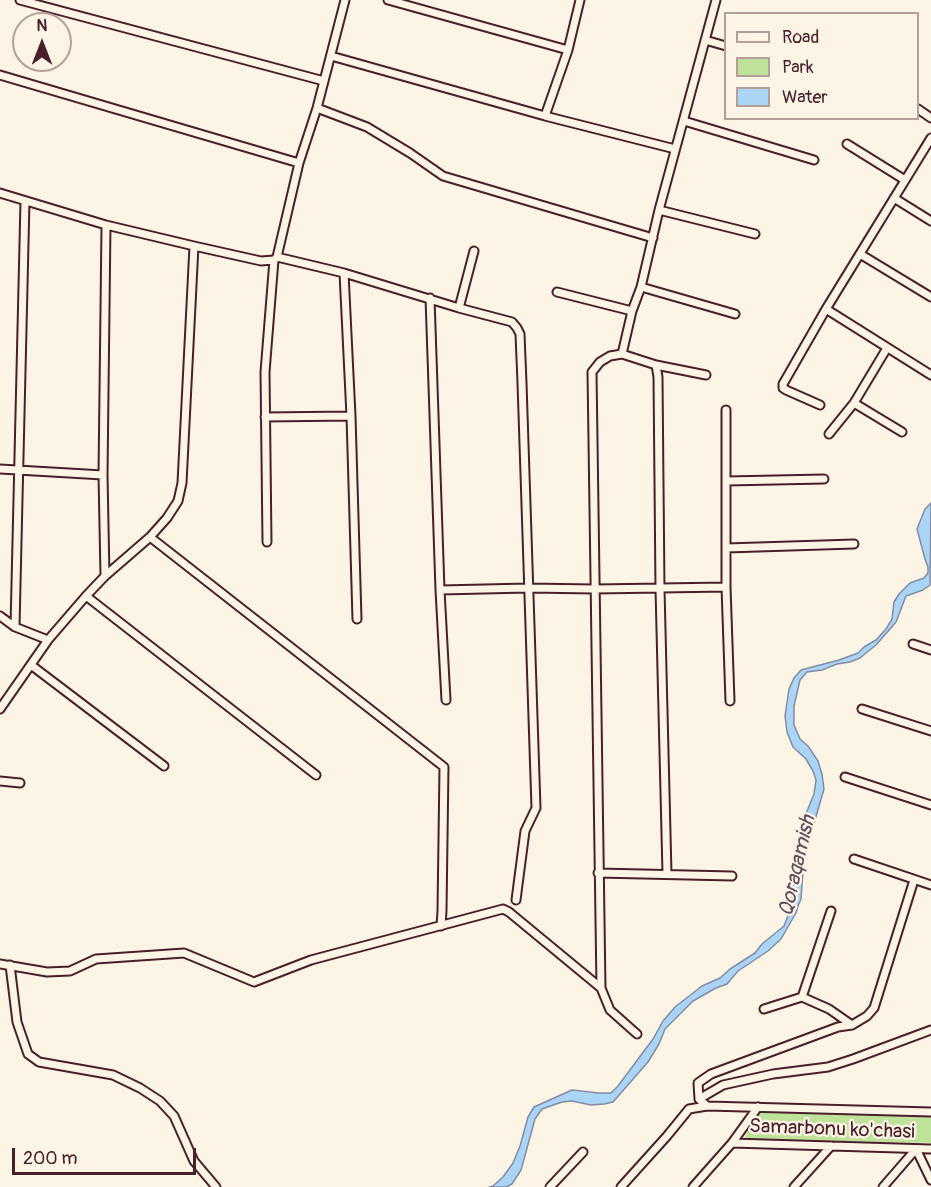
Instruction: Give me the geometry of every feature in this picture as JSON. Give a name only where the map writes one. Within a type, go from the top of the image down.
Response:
[{"type":"street","points":[[20,0],[37,2],[324,81]]},
{"type":"street","points":[[267,542],[265,372],[275,259],[299,163],[317,108],[345,0]]},
{"type":"street","points":[[388,0],[568,50]]},
{"type":"street","points":[[545,116],[568,50],[580,0]]},
{"type":"street","points":[[622,354],[705,40],[713,1]]},
{"type":"street","points":[[705,40],[724,45]]},
{"type":"street","points":[[331,56],[545,116],[675,149]]},
{"type":"street","points":[[0,75],[299,163]]},
{"type":"street","points":[[317,108],[367,128],[410,153],[443,177],[653,238]]},
{"type":"street","points":[[684,121],[814,160]]},
{"type":"street","points":[[820,405],[786,390],[783,384],[825,309],[930,142]]},
{"type":"street","points":[[848,144],[905,180]]},
{"type":"street","points":[[0,194],[106,225],[194,246],[261,261],[275,259],[344,273],[512,322],[517,328],[520,334],[536,808],[525,831],[516,900]]},
{"type":"street","points":[[894,198],[931,221]]},
{"type":"street","points":[[15,627],[25,201]]},
{"type":"street","points":[[659,210],[754,234]]},
{"type":"street","points":[[105,576],[103,475],[106,225]]},
{"type":"street","points":[[0,710],[48,640],[105,576],[150,537],[178,501],[182,483],[194,246]]},
{"type":"street","points":[[459,308],[474,251]]},
{"type":"street","points":[[860,254],[931,297]]},
{"type":"street","points":[[344,273],[357,619]]},
{"type":"street","points":[[641,287],[735,314]]},
{"type":"street","points":[[557,292],[632,311]]},
{"type":"street","points":[[430,298],[446,700]]},
{"type":"street","points":[[825,309],[931,375]]},
{"type":"street","points":[[829,435],[854,403],[887,348]]},
{"type":"street","points":[[637,1034],[610,1010],[601,988],[592,372],[600,362],[610,356],[622,354],[656,365],[706,375]]},
{"type":"street","points":[[656,365],[667,874]]},
{"type":"street","points":[[854,403],[902,432]]},
{"type":"street","points":[[726,410],[726,587],[730,701]]},
{"type":"street","points":[[265,417],[351,416]]},
{"type":"street","points":[[0,470],[103,475]]},
{"type":"street","points":[[726,481],[824,478]]},
{"type":"street","points":[[150,537],[444,767],[441,926]]},
{"type":"street","points":[[726,548],[854,544]]},
{"type":"street","points":[[440,590],[726,587]]},
{"type":"street","points":[[86,596],[316,775]]},
{"type":"street","points":[[0,616],[15,627],[48,640]]},
{"type":"street","points":[[913,644],[931,650]]},
{"type":"street","points":[[31,665],[164,766]]},
{"type":"street","points":[[862,709],[931,731]]},
{"type":"street","points":[[844,777],[931,805]]},
{"type":"street","points":[[0,781],[20,783]]},
{"type":"street","points":[[854,859],[931,885]]},
{"type":"street","points":[[598,873],[732,876]]},
{"type":"street","points":[[707,1106],[699,1099],[698,1083],[711,1074],[838,1027],[852,1024],[867,1016],[873,1008],[914,880]]},
{"type":"street","points":[[0,964],[47,972],[69,971],[96,959],[184,953],[254,982],[310,960],[503,909],[510,912],[601,988]]},
{"type":"street","points":[[802,997],[831,911]]},
{"type":"street","points":[[10,965],[17,1022],[28,1053],[39,1062],[113,1076],[140,1088],[160,1101],[174,1116],[194,1161],[216,1187]]},
{"type":"street","points":[[764,1009],[802,997],[829,1009],[852,1024]]},
{"type":"street","points":[[699,1099],[723,1085],[773,1074],[828,1066],[931,1030]]},
{"type":"street","points":[[621,1187],[689,1109],[707,1106]]},
{"type":"street","name":"Samarbonu ko'chasi","points":[[707,1106],[931,1112]]},
{"type":"street","name":"Samarbonu ko'chasi","points":[[693,1187],[732,1143],[758,1107]]},
{"type":"street","name":"Samarbonu ko'chasi","points":[[732,1143],[931,1149]]},
{"type":"street","points":[[794,1187],[831,1146]]},
{"type":"street","points":[[883,1187],[916,1149],[931,1180]]},
{"type":"street","points":[[549,1187],[583,1152]]},
{"type":"green space","points":[[759,1111],[931,1116],[931,1143],[743,1140]]},
{"type":"water","name":"Qoraqamish","points":[[931,503],[930,585],[906,596],[896,622],[876,645],[860,658],[822,670],[807,672],[800,680],[794,706],[794,725],[800,739],[818,761],[824,789],[804,858],[801,899],[781,939],[768,951],[738,971],[727,984],[693,1001],[665,1029],[648,1062],[613,1102],[591,1105],[572,1101],[542,1109],[535,1119],[521,1170],[512,1184],[506,1187],[489,1187],[503,1177],[513,1163],[528,1117],[534,1107],[572,1090],[611,1093],[675,1007],[702,986],[720,978],[755,953],[762,944],[784,926],[793,892],[800,834],[814,794],[816,780],[806,759],[793,747],[787,732],[785,716],[789,689],[801,670],[858,653],[876,640],[886,629],[892,619],[894,602],[899,594],[910,583],[924,578],[928,573],[917,529],[925,509]]}]
